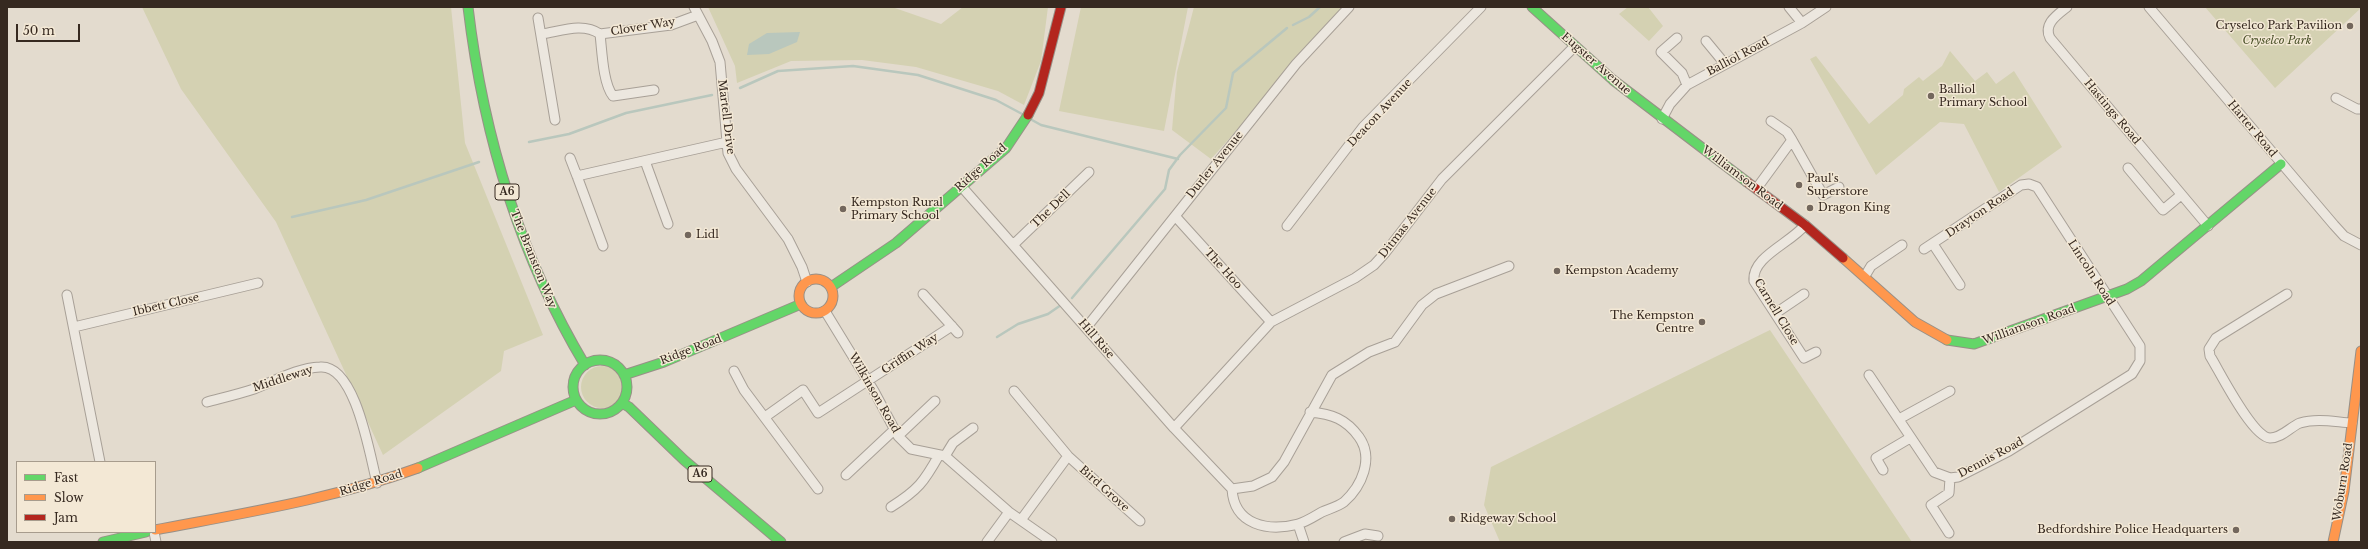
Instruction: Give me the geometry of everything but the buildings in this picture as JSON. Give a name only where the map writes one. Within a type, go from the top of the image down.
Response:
[{"type":"main road","name":"The Branston Way","points":[[468,7],[471,44],[489,129],[512,206],[537,274],[570,343],[585,365]]},
{"type":"main road","name":"Ridge Road","points":[[831,287],[856,272],[896,243],[1006,148],[1027,118],[1039,93],[1060,7]]},
{"type":"main road","name":"Eugster Avenue","points":[[1532,7],[1575,46],[1662,119]]},
{"type":"main road","name":"Williamson Road","points":[[1662,119],[1805,225],[1865,276],[1891,302],[1915,322],[1934,334],[1963,345],[1989,341],[2127,290],[2141,281],[2281,164]]},
{"type":"main road","points":[[818,279],[831,287],[833,292],[832,302],[825,311],[812,313],[801,304],[800,290],[807,282],[818,279]]},
{"type":"main road","name":"Ridge Road","points":[[624,375],[664,362],[801,304]]},
{"type":"main road","name":"Woburn Road","points":[[2333,542],[2344,491],[2352,423],[2360,373],[2361,351]]},
{"type":"main road","points":[[594,361],[606,361],[615,364],[624,375],[627,388],[622,403],[616,409],[601,414],[588,412],[576,400],[573,388],[574,380],[578,371],[585,365],[594,361]]},
{"type":"main road","name":"Ridge Road","points":[[156,531],[311,500],[377,483],[429,464],[576,400]]},
{"type":"main road","name":"A6","points":[[622,403],[629,407],[684,460],[781,542]]},
{"type":"main road","points":[[103,542],[115,535],[136,533]]},
{"type":"street","name":"Durler Avenue","points":[[1086,328],[1296,64],[1349,7]]},
{"type":"street","name":"Deacon Avenue","points":[[1286,226],[1363,127],[1481,7]]},
{"type":"street","points":[[1789,7],[1802,23]]},
{"type":"street","name":"Balliol Road","points":[[1662,119],[1670,104],[1687,85],[1802,23],[1826,7]]},
{"type":"street","name":"Hastings Road","points":[[2067,7],[2050,22],[2048,28],[2050,38],[2208,226]]},
{"type":"street","name":"Harter Road","points":[[2149,7],[2281,164],[2344,236],[2361,245]]},
{"type":"street","name":"Clover Way","points":[[542,34],[581,28],[593,29],[600,34],[671,25],[696,11]]},
{"type":"street","name":"Martell Drive","points":[[696,11],[712,41],[720,62],[728,153],[736,169],[788,239],[802,267],[807,282]]},
{"type":"street","points":[[538,18],[542,34],[555,120]]},
{"type":"street","points":[[600,34],[607,81],[613,96],[654,90]]},
{"type":"street","points":[[1677,38],[1661,52],[1682,73],[1687,85]]},
{"type":"street","points":[[1706,41],[1725,64]]},
{"type":"street","name":"Ditmas Avenue","points":[[1174,428],[1271,322],[1355,278],[1374,265],[1442,179],[1575,46]]},
{"type":"street","points":[[2336,98],[2361,109]]},
{"type":"street","points":[[1771,121],[1787,132],[1823,195],[1839,187]]},
{"type":"street","points":[[1757,188],[1792,140]]},
{"type":"street","points":[[577,176],[727,142]]},
{"type":"street","points":[[570,158],[603,246]]},
{"type":"street","points":[[644,161],[668,224]]},
{"type":"street","points":[[2128,168],[2163,210],[2181,195]]},
{"type":"street","name":"The Dell","points":[[1013,245],[1089,172]]},
{"type":"street","name":"Drayton Road","points":[[1924,249],[2021,185],[2029,184],[2037,187]]},
{"type":"street","name":"Hill Rise","points":[[962,187],[1174,428],[1232,490]]},
{"type":"street","name":"Lincoln Road","points":[[2037,187],[2107,298],[2140,346],[2140,360]]},
{"type":"street","name":"The Hoo","points":[[1174,216],[1271,322]]},
{"type":"street","name":"Carnell Close","points":[[1805,225],[1799,233],[1762,260],[1753,274],[1754,281],[1804,358],[1816,352]]},
{"type":"street","points":[[1933,244],[1960,285]]},
{"type":"street","points":[[1865,276],[1876,262],[1902,245]]},
{"type":"street","points":[[1310,412],[1327,414],[1342,419],[1364,444],[1367,463],[1361,478],[1344,502],[1298,524],[1266,527],[1253,524],[1241,516],[1233,501],[1232,490],[1254,486],[1272,477],[1284,462],[1310,412],[1332,375],[1369,352],[1395,342],[1422,305],[1436,294],[1509,266]]},
{"type":"street","name":"Ibbett Close","points":[[74,327],[258,282]]},
{"type":"street","name":"Griffin Way","points":[[765,417],[803,390],[818,413],[955,330],[923,294]]},
{"type":"street","points":[[1776,313],[1804,294]]},
{"type":"street","points":[[2287,294],[2216,338],[2209,349],[2210,356],[2253,427],[2263,436],[2271,438],[2281,435],[2298,424],[2309,420],[2352,423]]},
{"type":"street","points":[[67,295],[100,461]]},
{"type":"street","name":"Wilkinson Road","points":[[825,311],[868,382],[896,433],[911,449],[942,455],[1009,512],[1052,542]]},
{"type":"street","name":"Dennis Road","points":[[1869,375],[1934,472],[1950,478],[1958,477],[2009,451],[2132,374],[2140,360]]},
{"type":"street","name":"Middleway","points":[[207,402],[252,389],[297,372],[321,367],[337,373],[347,384],[361,420],[377,483]]},
{"type":"street","points":[[734,371],[744,390],[818,489]]},
{"type":"street","name":"Bird Grove","points":[[1014,391],[1068,456],[1140,521]]},
{"type":"street","points":[[1899,419],[1950,391]]},
{"type":"street","points":[[846,474],[935,401]]},
{"type":"street","points":[[891,507],[910,495],[925,481],[942,455],[953,443],[973,428]]},
{"type":"street","points":[[1883,470],[1876,458],[1910,438]]},
{"type":"street","points":[[1021,520],[1068,456]]},
{"type":"street","points":[[1949,533],[1931,505],[1949,493],[1950,478]]},
{"type":"street","points":[[987,542],[1009,512]]},
{"type":"street","points":[[1298,524],[1304,542]]},
{"type":"street","points":[[1344,542],[1365,534],[1378,536]]},
{"type":"green space","points":[[142,7],[451,7],[465,143],[543,335],[504,351],[501,371],[383,455],[276,222],[181,89]]},
{"type":"green space","points":[[708,7],[892,7],[941,24],[963,7],[1048,7],[1041,61],[1024,105],[998,91],[916,67],[862,60],[791,61],[737,83],[735,66]]},
{"type":"green space","points":[[1081,7],[1188,7],[1164,131],[1059,111]]},
{"type":"green space","points":[[1194,7],[1347,7],[1211,159],[1172,130],[1177,72]]},
{"type":"green space","points":[[1628,7],[1648,7],[1663,26],[1649,41],[1619,14]]},
{"type":"green space","name":"Cryselco Park","points":[[2205,7],[2361,7],[2361,8],[2275,88]]},
{"type":"green space","points":[[1950,51],[1975,81],[1987,72],[1996,84],[2014,71],[2062,147],[1999,192],[1964,124],[1940,122],[1876,175],[1810,59],[1816,56],[1869,124],[1903,95],[1904,89],[1919,77],[1923,81],[1942,66]]},
{"type":"green space","points":[[1770,330],[1912,542],[1500,542],[1484,505],[1491,467]]},
{"type":"green space","points":[[602,366],[617,372],[623,387],[617,402],[602,408],[587,402],[581,387],[587,372]]},
{"type":"shaded area","points":[[800,32],[797,42],[769,54],[747,55],[749,44],[767,33]]},
{"type":"waterway","points":[[1293,25],[1309,17],[1320,7]]},
{"type":"waterway","points":[[1072,298],[1165,189],[1169,170],[1180,155],[1226,108],[1233,73],[1287,28]]},
{"type":"waterway","points":[[740,88],[778,71],[853,66],[918,75],[996,100],[1024,115]]},
{"type":"waterway","points":[[529,142],[569,134],[626,113],[712,95]]},
{"type":"waterway","points":[[1032,120],[1041,125],[1178,159]]},
{"type":"waterway","points":[[292,217],[366,200],[479,162]]},
{"type":"waterway","points":[[997,337],[1018,324],[1048,314],[1061,305]]},
{"type":"traffic: fast","points":[[468,7],[483,101],[507,192],[541,281],[585,365]]},
{"type":"traffic: fast","points":[[1532,7],[1613,80],[1747,182]]},
{"type":"traffic: fast","points":[[831,287],[896,243],[1006,148],[1028,115]]},
{"type":"traffic: fast","points":[[1947,340],[1974,344],[2127,289],[2141,281],[2281,164]]},
{"type":"traffic: fast","points":[[624,375],[664,362],[801,304]]},
{"type":"traffic: fast","points":[[600,360],[610,362],[619,368],[625,377],[627,387],[625,397],[619,406],[610,412],[600,414],[590,412],[581,406],[575,397],[573,387],[575,377],[581,368],[590,362],[600,360]]},
{"type":"traffic: fast","points":[[418,468],[576,400]]},
{"type":"traffic: fast","points":[[622,403],[629,407],[684,460],[781,542]]},
{"type":"traffic: fast","points":[[103,542],[142,533]]},
{"type":"traffic: slow","points":[[1843,258],[1915,322],[1947,340]]},
{"type":"traffic: slow","points":[[813,279],[819,279],[828,284],[832,290],[833,296],[832,302],[828,308],[819,313],[813,313],[804,308],[799,299],[799,293],[804,284],[813,279]]},
{"type":"traffic: slow","points":[[2333,542],[2344,491],[2361,351]]},
{"type":"traffic: slow","points":[[156,530],[321,497],[386,479],[418,468]]},
{"type":"traffic: jam","points":[[1028,115],[1039,93],[1061,7]]},
{"type":"traffic: jam","points":[[1747,182],[1805,225],[1843,258]]},
{"type":"place","name":"Cryselco Park Pavilion","points":[[2350,26]]},
{"type":"place","name":"Balliol Primary School","points":[[1931,96]]},
{"type":"place","name":"Paul's Superstore","points":[[1799,185]]},
{"type":"place","name":"Dragon King","points":[[1810,208]]},
{"type":"place","name":"Kempston Rural Primary School","points":[[843,209]]},
{"type":"place","name":"Lidl","points":[[688,235]]},
{"type":"place","name":"Kempston Academy","points":[[1557,271]]},
{"type":"place","name":"The Kempston Centre","points":[[1702,322]]},
{"type":"place","name":"Ridgeway School","points":[[1452,519]]},
{"type":"place","name":"Bedfordshire Police Headquarters","points":[[2236,530]]}]
